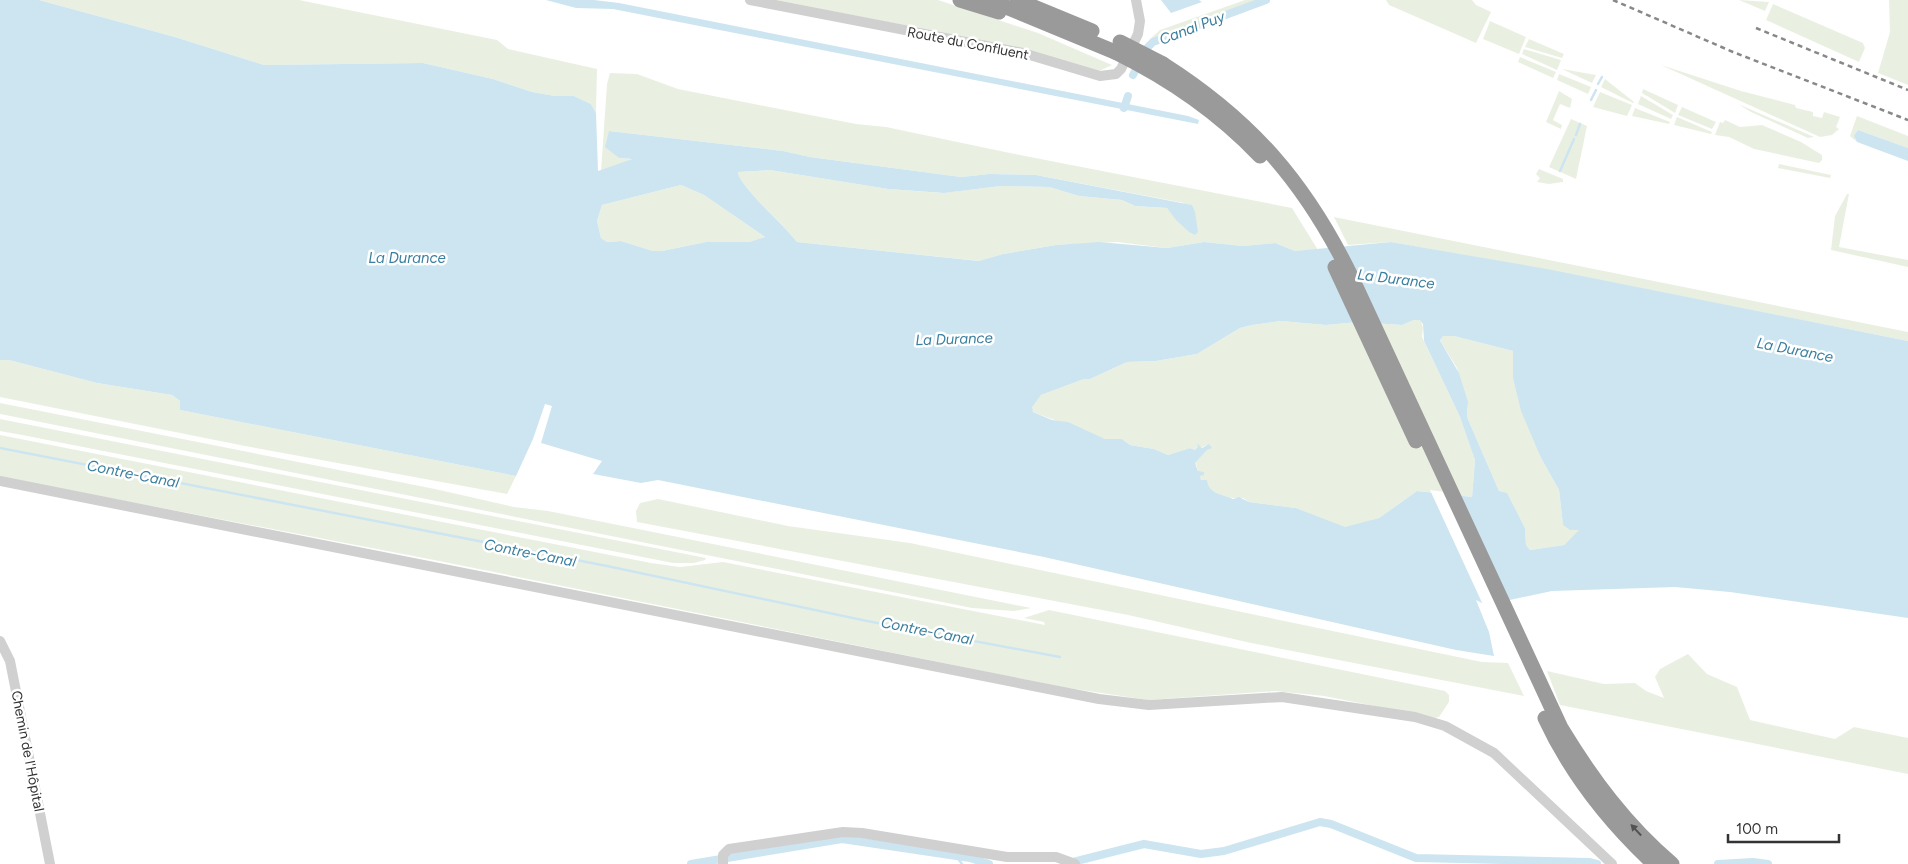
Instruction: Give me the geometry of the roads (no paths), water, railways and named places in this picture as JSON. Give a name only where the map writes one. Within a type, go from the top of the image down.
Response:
[{"type":"highway","points":[[960,0],[1005,14],[1037,20]]},
{"type":"highway","points":[[989,0],[1037,20],[1118,47]]},
{"type":"highway","points":[[1017,0],[1089,30]]},
{"type":"highway","points":[[1038,0],[1118,47],[1184,90],[1240,135],[1278,175],[1311,222],[1338,273],[1577,776],[1604,813],[1654,864]]},
{"type":"highway","points":[[1556,730],[1614,806],[1649,844],[1672,864]]},
{"type":"street","name":"Route du Confluent","points":[[750,0],[1023,53],[1100,76],[1110,76],[1121,69],[1140,27],[1136,0]]},
{"type":"street","points":[[0,481],[1099,699],[1149,705],[1282,697],[1415,717],[1445,726],[1494,752],[1612,864]]},
{"type":"street","name":"Chemin de l'Hôpital","points":[[0,641],[10,661],[50,864]]},
{"type":"street","points":[[724,858],[843,832],[862,833],[1007,857],[1056,857],[1072,862]]},
{"type":"water","name":"La Durance","points":[[0,0],[39,0],[175,37],[264,65],[423,63],[493,79],[532,92],[555,96],[574,96],[591,104],[596,113],[598,171],[632,159],[619,158],[605,147],[609,131],[783,151],[810,157],[961,177],[989,174],[1036,175],[1192,205],[1198,232],[1195,235],[1189,232],[1167,208],[1135,206],[1122,200],[1079,196],[1049,187],[1001,186],[944,193],[888,189],[770,170],[738,172],[746,187],[797,242],[979,261],[1003,254],[1056,245],[1099,242],[1167,248],[1204,242],[1243,246],[1275,243],[1295,251],[1391,242],[1547,269],[1908,341],[1908,618],[1730,592],[1675,587],[1552,591],[1486,605],[1476,600],[1489,632],[1494,656],[1456,650],[1044,557],[658,480],[641,483],[593,474],[602,461],[541,443],[552,406],[545,404],[533,439],[516,476],[180,410],[180,401],[172,395],[97,383],[9,360],[0,360]],"holes":[[[681,185],[704,195],[765,237],[749,242],[706,242],[662,251],[653,251],[621,241],[607,242],[601,238],[597,221],[602,205]],[[1414,320],[1420,320],[1423,324],[1424,341],[1460,417],[1475,460],[1472,497],[1417,491],[1379,518],[1345,527],[1296,508],[1249,502],[1239,497],[1233,499],[1213,491],[1208,485],[1207,480],[1201,480],[1200,476],[1204,475],[1204,472],[1198,471],[1195,463],[1207,450],[1212,448],[1209,444],[1202,448],[1197,443],[1198,447],[1195,450],[1190,448],[1168,455],[1154,449],[1130,445],[1122,439],[1105,439],[1068,422],[1052,420],[1033,412],[1032,407],[1041,395],[1084,379],[1090,379],[1127,362],[1156,361],[1197,354],[1240,328],[1252,325],[1281,321],[1326,325],[1358,322],[1402,325]],[[1443,336],[1454,336],[1513,351],[1513,378],[1521,411],[1541,458],[1559,490],[1563,525],[1570,530],[1579,530],[1564,545],[1530,550],[1526,545],[1525,528],[1507,493],[1499,491],[1467,417],[1468,402],[1459,373],[1440,340]]]},
{"type":"water","points":[[546,0],[594,0],[619,3],[1188,116],[1199,120],[1198,124],[613,9],[576,8]]},
{"type":"water","points":[[1161,0],[1199,0],[1202,2],[1171,13]]},
{"type":"water","points":[[1858,130],[1908,148],[1908,161],[1857,142],[1854,136]]},
{"type":"waterway","name":"Canal Puy","points":[[1133,75],[1147,48],[1153,42],[1266,0]]},
{"type":"waterway","points":[[1598,84],[1602,77]]},
{"type":"waterway","points":[[1591,100],[1596,90]]},
{"type":"waterway","name":"Canal Puy","points":[[1124,108],[1128,96]]},
{"type":"waterway","points":[[1576,135],[1580,124]]},
{"type":"waterway","points":[[1560,171],[1574,139]]},
{"type":"waterway","name":"Contre-Canal","points":[[0,448],[607,566],[867,621],[1060,657]]},
{"type":"waterway","points":[[1069,863],[1144,844],[1201,854],[1224,851],[1320,822],[1331,824],[1416,858],[1589,862],[1597,864]]},
{"type":"waterway","points":[[691,864],[842,839],[970,858],[989,864]]},
{"type":"waterway","points":[[956,856],[962,864]]},
{"type":"waterway","points":[[1718,864],[1753,862],[1768,864]]},
{"type":"railway","points":[[1613,0],[1733,52],[1908,120]]},
{"type":"railway","points":[[1756,28],[1908,90]]}]
